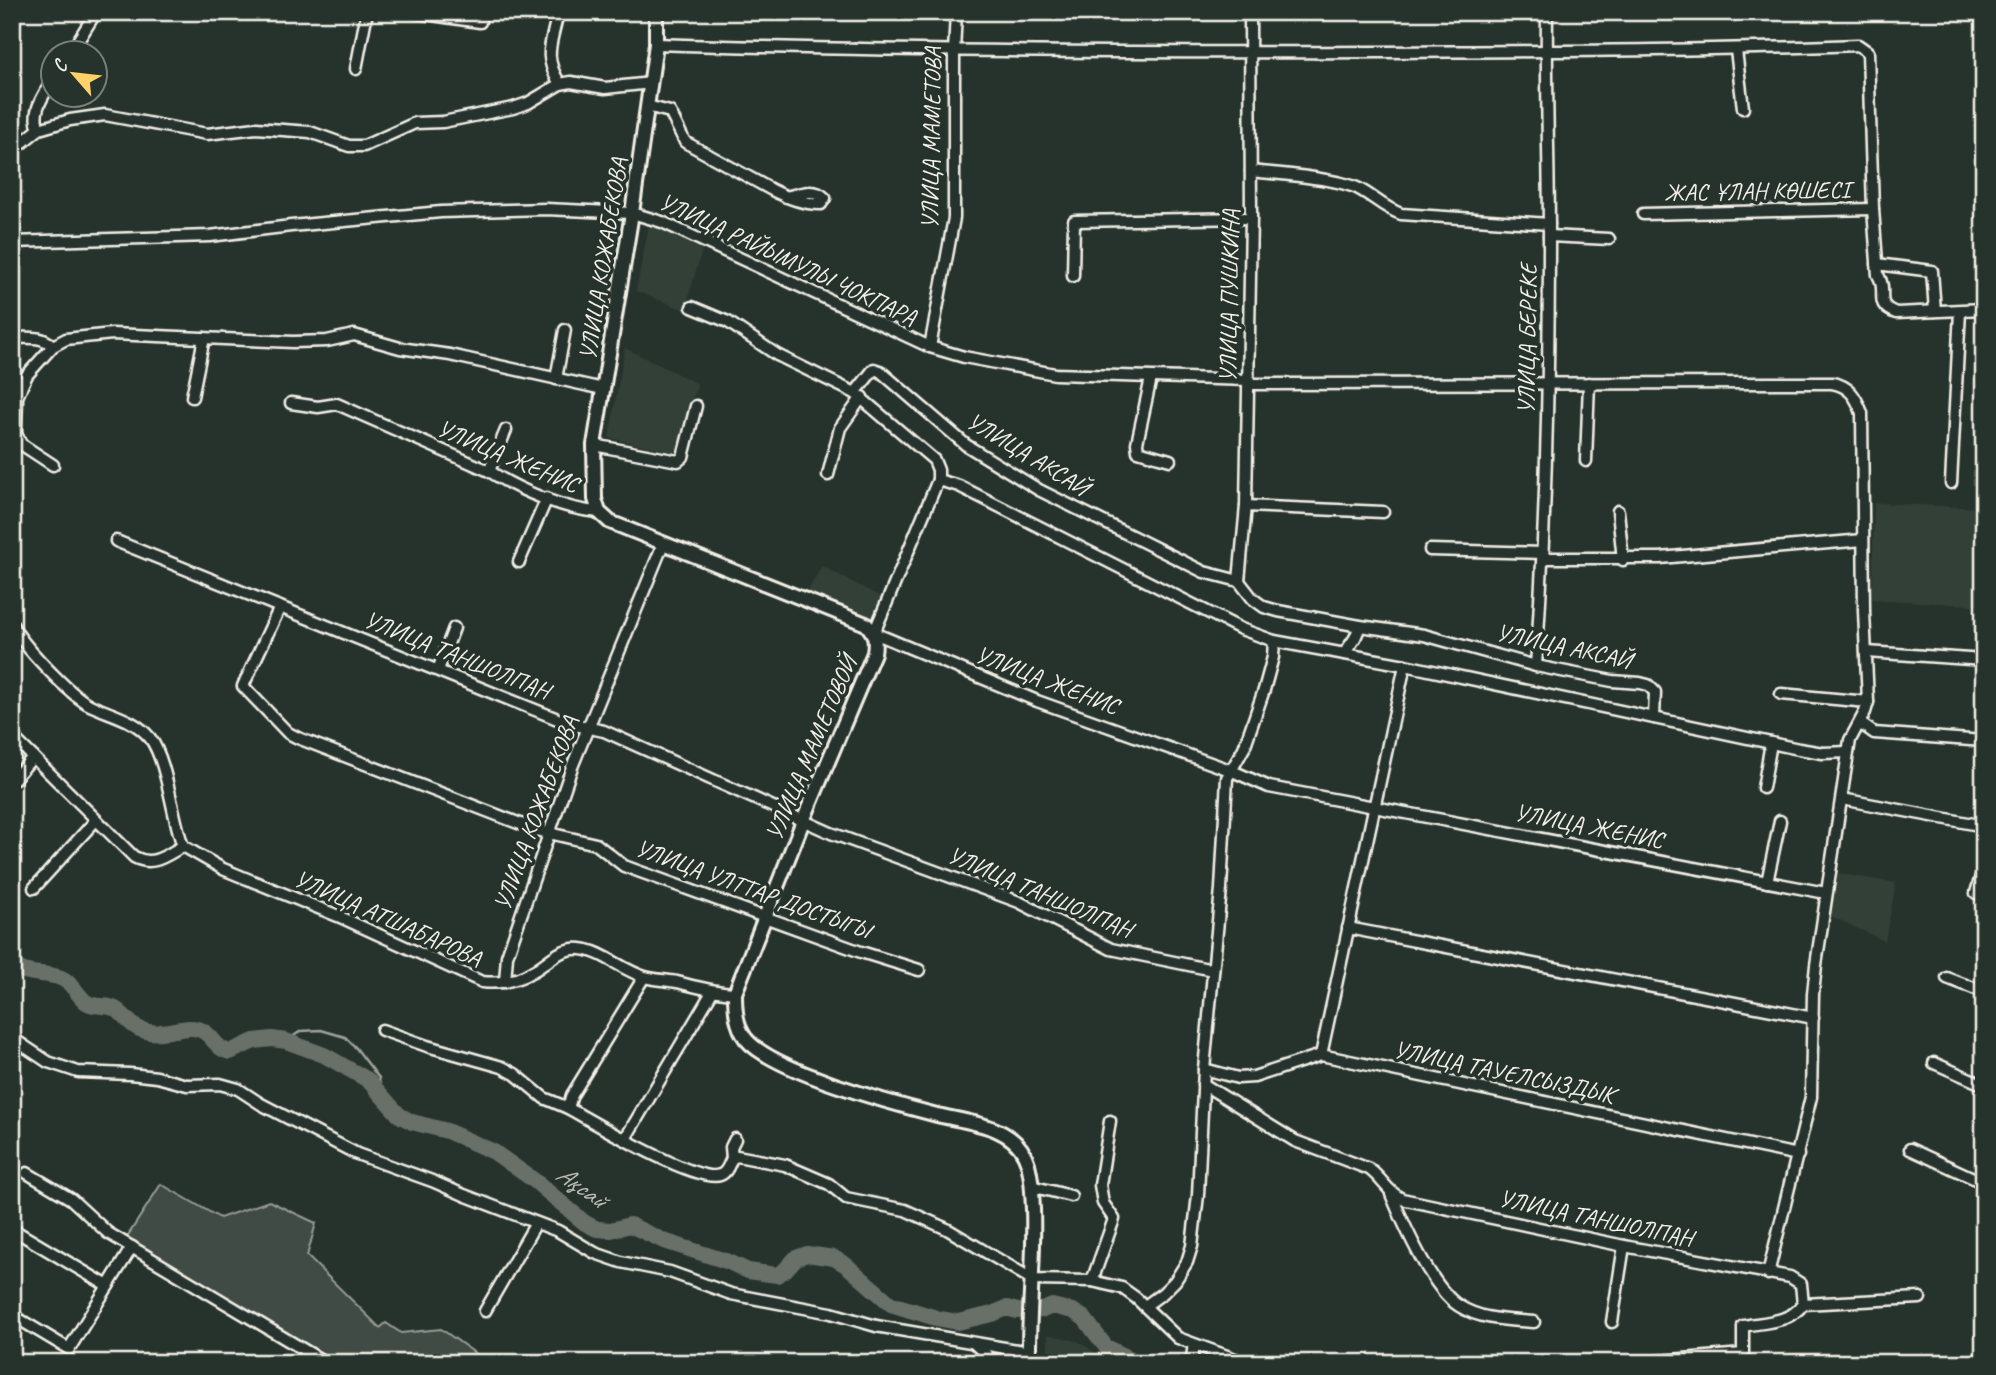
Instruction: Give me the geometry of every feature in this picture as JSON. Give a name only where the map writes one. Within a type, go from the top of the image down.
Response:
[{"type":"main road","name":"УЛИЦА КОЖАБЕКОВА","points":[[599,512],[595,499],[594,444],[651,83],[656,44],[656,12]]},
{"type":"main road","name":"УЛИЦА ЖЕНИС","points":[[599,512],[610,522],[866,624],[874,633]]},
{"type":"main road","name":"УЛИЦА МАМЕТОВОЙ","points":[[735,993],[803,821],[874,653],[874,633]]},
{"type":"main road","points":[[735,993],[737,1022],[745,1037],[757,1049],[820,1078],[873,1096],[993,1129],[1018,1145],[1025,1157],[1031,1186],[1033,1280],[1029,1358]]},
{"type":"street","points":[[80,38],[96,12]]},
{"type":"street","points":[[356,69],[367,12]]},
{"type":"street","points":[[411,12],[480,22],[481,12]]},
{"type":"street","points":[[558,12],[548,57],[550,68],[560,84]]},
{"type":"street","name":"УЛИЦА МАМЕТОВА","points":[[930,347],[954,218],[956,12]]},
{"type":"street","name":"УЛИЦА ПУШКИНА","points":[[1239,580],[1246,506],[1249,382],[1250,12]]},
{"type":"street","name":"УЛИЦА БЕРЕКЕ","points":[[1536,666],[1544,556],[1547,383],[1547,12]]},
{"type":"street","points":[[656,44],[954,52],[1250,53],[1736,50],[1858,45],[1868,52],[1873,209],[1878,275],[1884,284],[1881,303],[1885,309],[1896,313],[1984,309]]},
{"type":"street","points":[[1736,50],[1743,108]]},
{"type":"street","points":[[12,151],[39,130],[70,120],[105,115],[207,134],[257,128],[310,132],[349,146],[364,146],[415,123],[443,121],[513,108],[528,103],[560,84],[571,82],[605,88],[651,83]]},
{"type":"street","points":[[38,106],[36,121],[39,130]]},
{"type":"street","points":[[647,106],[670,112],[685,142],[786,197]]},
{"type":"street","points":[[1251,171],[1343,183],[1358,188],[1387,209],[1401,214],[1549,224]]},
{"type":"street","name":"УЛИЦА РАЙЫМУЛЫ ЧОКПАРА","points":[[12,242],[210,236],[441,212],[546,209],[632,214],[662,222],[930,347],[964,357],[1043,372],[1249,382],[1832,383],[1841,385],[1857,399],[1862,413],[1863,540]]},
{"type":"street","name":"ЖАС ҰЛАН КӨШЕСІ","points":[[1643,214],[1873,209]]},
{"type":"street","points":[[1073,276],[1074,221],[1251,218]]},
{"type":"street","points":[[1549,236],[1609,239]]},
{"type":"street","points":[[1877,264],[1932,271],[1935,312]]},
{"type":"street","points":[[692,307],[728,322],[777,355],[859,395],[934,460],[938,480],[959,486],[1241,629],[1274,641],[1405,665],[1771,743],[1823,753],[1848,752]]},
{"type":"street","points":[[1951,483],[1960,311]]},
{"type":"street","points":[[556,379],[565,330]]},
{"type":"street","points":[[53,465],[21,444],[16,433],[15,420],[18,397],[27,376],[53,346],[66,339],[112,334],[293,342],[327,341],[354,335],[400,348],[450,355],[603,389]]},
{"type":"street","points":[[12,338],[38,337],[48,340],[53,346]]},
{"type":"street","points":[[192,397],[204,338]]},
{"type":"street","name":"УЛИЦА АКСАЙ","points":[[859,395],[874,369],[880,371],[966,445],[1040,490],[1204,572],[1239,580],[1253,599],[1264,607],[1450,640],[1536,666],[1648,685],[1655,692],[1654,718]]},
{"type":"street","points":[[1151,377],[1137,443],[1138,451],[1170,460]]},
{"type":"street","points":[[1586,461],[1588,383]]},
{"type":"street","points":[[828,475],[840,428],[859,395]]},
{"type":"street","name":"УЛИЦА ЖЕНИС","points":[[291,403],[318,407],[337,404],[489,471],[509,484],[584,511],[599,512]]},
{"type":"street","points":[[594,444],[678,461],[683,457],[696,406]]},
{"type":"street","points":[[489,471],[506,430]]},
{"type":"street","name":"УЛИЦА МАМЕТОВОЙ","points":[[874,633],[938,480]]},
{"type":"street","points":[[519,562],[547,498]]},
{"type":"street","points":[[1246,506],[1382,512]]},
{"type":"street","points":[[1618,511],[1623,560]]},
{"type":"street","points":[[1430,550],[1623,560],[1863,540],[1868,702],[1850,740],[1826,893],[1816,965],[1811,1097],[1768,1274]]},
{"type":"street","name":"УЛИЦА ТАНШОЛПАН","points":[[116,541],[570,724],[604,731],[803,821],[1018,902],[1111,949],[1213,970]]},
{"type":"street","name":"УЛИЦА КОЖАБЕКОВА","points":[[505,982],[507,956],[572,767],[663,544]]},
{"type":"street","name":"УЛИЦА УЛТТАР ДОСТЫГЫ","points":[[280,607],[243,686],[288,733],[536,830],[596,844],[624,866],[919,970]]},
{"type":"street","points":[[12,624],[18,636],[75,696],[130,722],[151,739],[159,753],[176,830],[183,846],[154,861],[144,862],[134,857],[12,736]]},
{"type":"street","points":[[1343,654],[1360,626]]},
{"type":"street","points":[[438,670],[454,628]]},
{"type":"street","name":"УЛИЦА ЖЕНИС","points":[[874,633],[1037,701],[1230,770],[1269,787],[1826,893]]},
{"type":"street","points":[[1145,1306],[1175,1281],[1187,1262],[1192,1246],[1198,1195],[1204,1069],[1221,889],[1227,778],[1244,748],[1264,690],[1273,657],[1274,641]]},
{"type":"street","points":[[1867,652],[1984,660]]},
{"type":"street","points":[[1204,1069],[1238,1078],[1254,1077],[1321,1055],[1405,665]]},
{"type":"street","points":[[1780,694],[1868,702]]},
{"type":"street","points":[[1860,723],[1874,733],[1984,741]]},
{"type":"street","points":[[1763,788],[1771,743]]},
{"type":"street","points":[[12,781],[33,757]]},
{"type":"street","points":[[1842,799],[1984,825]]},
{"type":"street","points":[[34,888],[96,820]]},
{"type":"street","points":[[1767,882],[1780,821]]},
{"type":"street","name":"УЛИЦА АТШАБАРОВА","points":[[183,846],[223,869],[338,916],[481,982],[505,982],[533,971],[560,952],[583,948],[644,977],[677,982],[712,992],[735,993]]},
{"type":"street","points":[[1984,866],[1976,893],[1984,896]]},
{"type":"street","points":[[1348,928],[1813,1018]]},
{"type":"street","points":[[568,1108],[572,1096],[644,977]]},
{"type":"street","points":[[1947,978],[1984,992]]},
{"type":"street","points":[[625,1139],[712,992]]},
{"type":"street","points":[[382,1030],[502,1067],[544,1098],[681,1167],[706,1175],[717,1177],[724,1173],[732,1158],[731,1147],[735,1139]]},
{"type":"street","points":[[12,1038],[48,1062],[78,1072],[130,1073],[187,1085],[220,1084],[238,1089],[261,1104],[358,1154],[558,1231],[595,1253],[621,1262],[670,1272],[731,1294],[831,1313],[876,1326],[973,1343],[1029,1358]]},
{"type":"street","name":"УЛИЦА ТАУЕЛСЫЗДЫК","points":[[1321,1055],[1798,1155]]},
{"type":"street","points":[[1934,1063],[1984,1085]]},
{"type":"street","points":[[1203,1084],[1295,1141],[1370,1169],[1377,1175],[1442,1290],[1459,1306],[1487,1318],[1534,1322]]},
{"type":"street","points":[[1092,1281],[1114,1219],[1103,1203],[1100,1185],[1110,1121]]},
{"type":"street","points":[[1910,1149],[1984,1183]]},
{"type":"street","points":[[732,1158],[744,1157],[785,1165],[829,1184],[846,1198],[905,1210],[947,1229],[1033,1280],[1092,1281],[1122,1288],[1145,1306],[1167,1329],[1194,1345],[1246,1363]]},
{"type":"street","points":[[27,1174],[71,1199],[108,1233],[326,1363]]},
{"type":"street","points":[[1031,1186],[1071,1196]]},
{"type":"street","name":"УЛИЦА ТАНШОЛПАН","points":[[1390,1194],[1402,1199],[1623,1247],[1796,1279],[1801,1284],[1803,1304]]},
{"type":"street","points":[[485,1311],[536,1223]]},
{"type":"street","points":[[12,1229],[108,1286]]},
{"type":"street","points":[[12,1315],[69,1349],[132,1247]]},
{"type":"street","points":[[1612,1322],[1623,1247]]},
{"type":"street","points":[[1647,1362],[1743,1354],[1743,1326],[1786,1318],[1798,1312],[1803,1304],[1920,1298]]},
{"type":"street","points":[[973,1343],[996,1363]]},
{"type":"street","points":[[1191,1363],[1194,1345]]},
{"type":"street","points":[[1958,1363],[1984,1361]]},
{"type":"shaded area","points":[[649,226],[666,231],[702,250],[685,310],[636,291]]},
{"type":"shaded area","points":[[625,348],[698,384],[689,407],[678,453],[609,438]]},
{"type":"shaded area","points":[[1874,503],[1984,508],[1984,606],[1872,599]]},
{"type":"shaded area","points":[[822,566],[881,597],[873,619],[807,592]]},
{"type":"shaded area","points":[[1836,873],[1896,883],[1885,941],[1828,915]]},
{"type":"shaded area","points":[[161,1184],[220,1218],[269,1201],[316,1223],[307,1256],[380,1328],[386,1323],[401,1333],[441,1329],[489,1363],[337,1363],[127,1237]]},
{"type":"shaded area","points":[[1048,1334],[1080,1342],[1109,1363],[1048,1363]]},
{"type":"waterway","name":"Ақсай","points":[[12,964],[22,970],[63,979],[86,1002],[113,1008],[142,1030],[158,1032],[194,1028],[201,1030],[221,1048],[230,1052],[254,1041],[272,1039],[286,1041],[324,1055],[368,1080],[399,1115],[412,1122],[447,1131],[494,1152],[535,1181],[585,1223],[597,1229],[611,1230],[630,1225],[664,1241],[748,1271],[777,1275],[796,1258],[807,1254],[834,1258],[891,1304],[958,1322],[1007,1308],[1017,1311],[1043,1310],[1052,1306],[1073,1311],[1084,1318],[1106,1347],[1139,1363]]},
{"type":"waterway","points":[[286,1041],[301,1031],[321,1030],[345,1037],[379,1078],[381,1094]]}]
